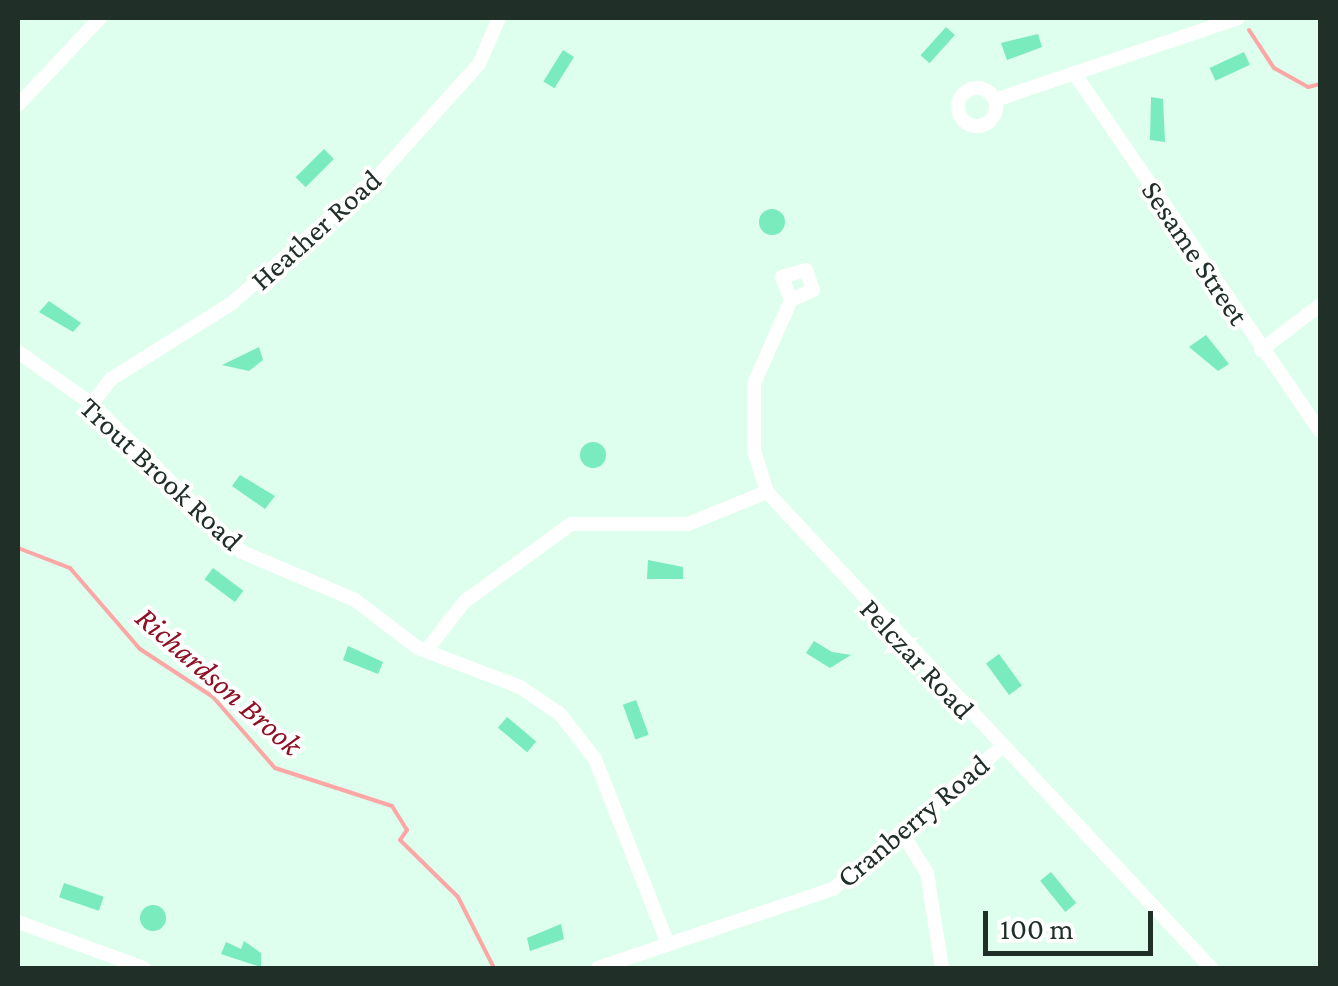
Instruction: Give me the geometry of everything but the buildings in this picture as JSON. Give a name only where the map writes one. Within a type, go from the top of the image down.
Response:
[{"type":"street","points":[[18,105],[100,18]]},
{"type":"street","name":"Heather Road","points":[[92,404],[112,379],[232,303],[380,174],[479,64],[499,18]]},
{"type":"street","points":[[995,100],[1238,18]]},
{"type":"street","name":"Sesame Street","points":[[1074,73],[1320,431]]},
{"type":"street","points":[[426,651],[464,602],[572,524],[688,524],[767,492],[752,402],[790,300]]},
{"type":"street","points":[[1261,350],[1320,304]]},
{"type":"street","name":"Trout Brook Road","points":[[18,352],[92,404],[230,544],[355,600],[426,651],[520,687],[574,727],[603,776],[668,944]]},
{"type":"street","name":"Pelczar Road","points":[[767,492],[1000,748],[1211,968]]},
{"type":"street","name":"Cranberry Road","points":[[598,968],[833,889],[903,836],[1000,748]]},
{"type":"street","points":[[903,836],[927,873],[942,968]]},
{"type":"street","points":[[18,922],[144,968]]},
{"type":"waterway","points":[[1249,30],[1274,68],[1308,87],[1320,84]]},
{"type":"waterway","name":"Richardson Brook","points":[[18,548],[70,568],[140,649],[213,697],[275,768],[392,806],[407,830],[400,840],[458,897],[494,968]]}]
